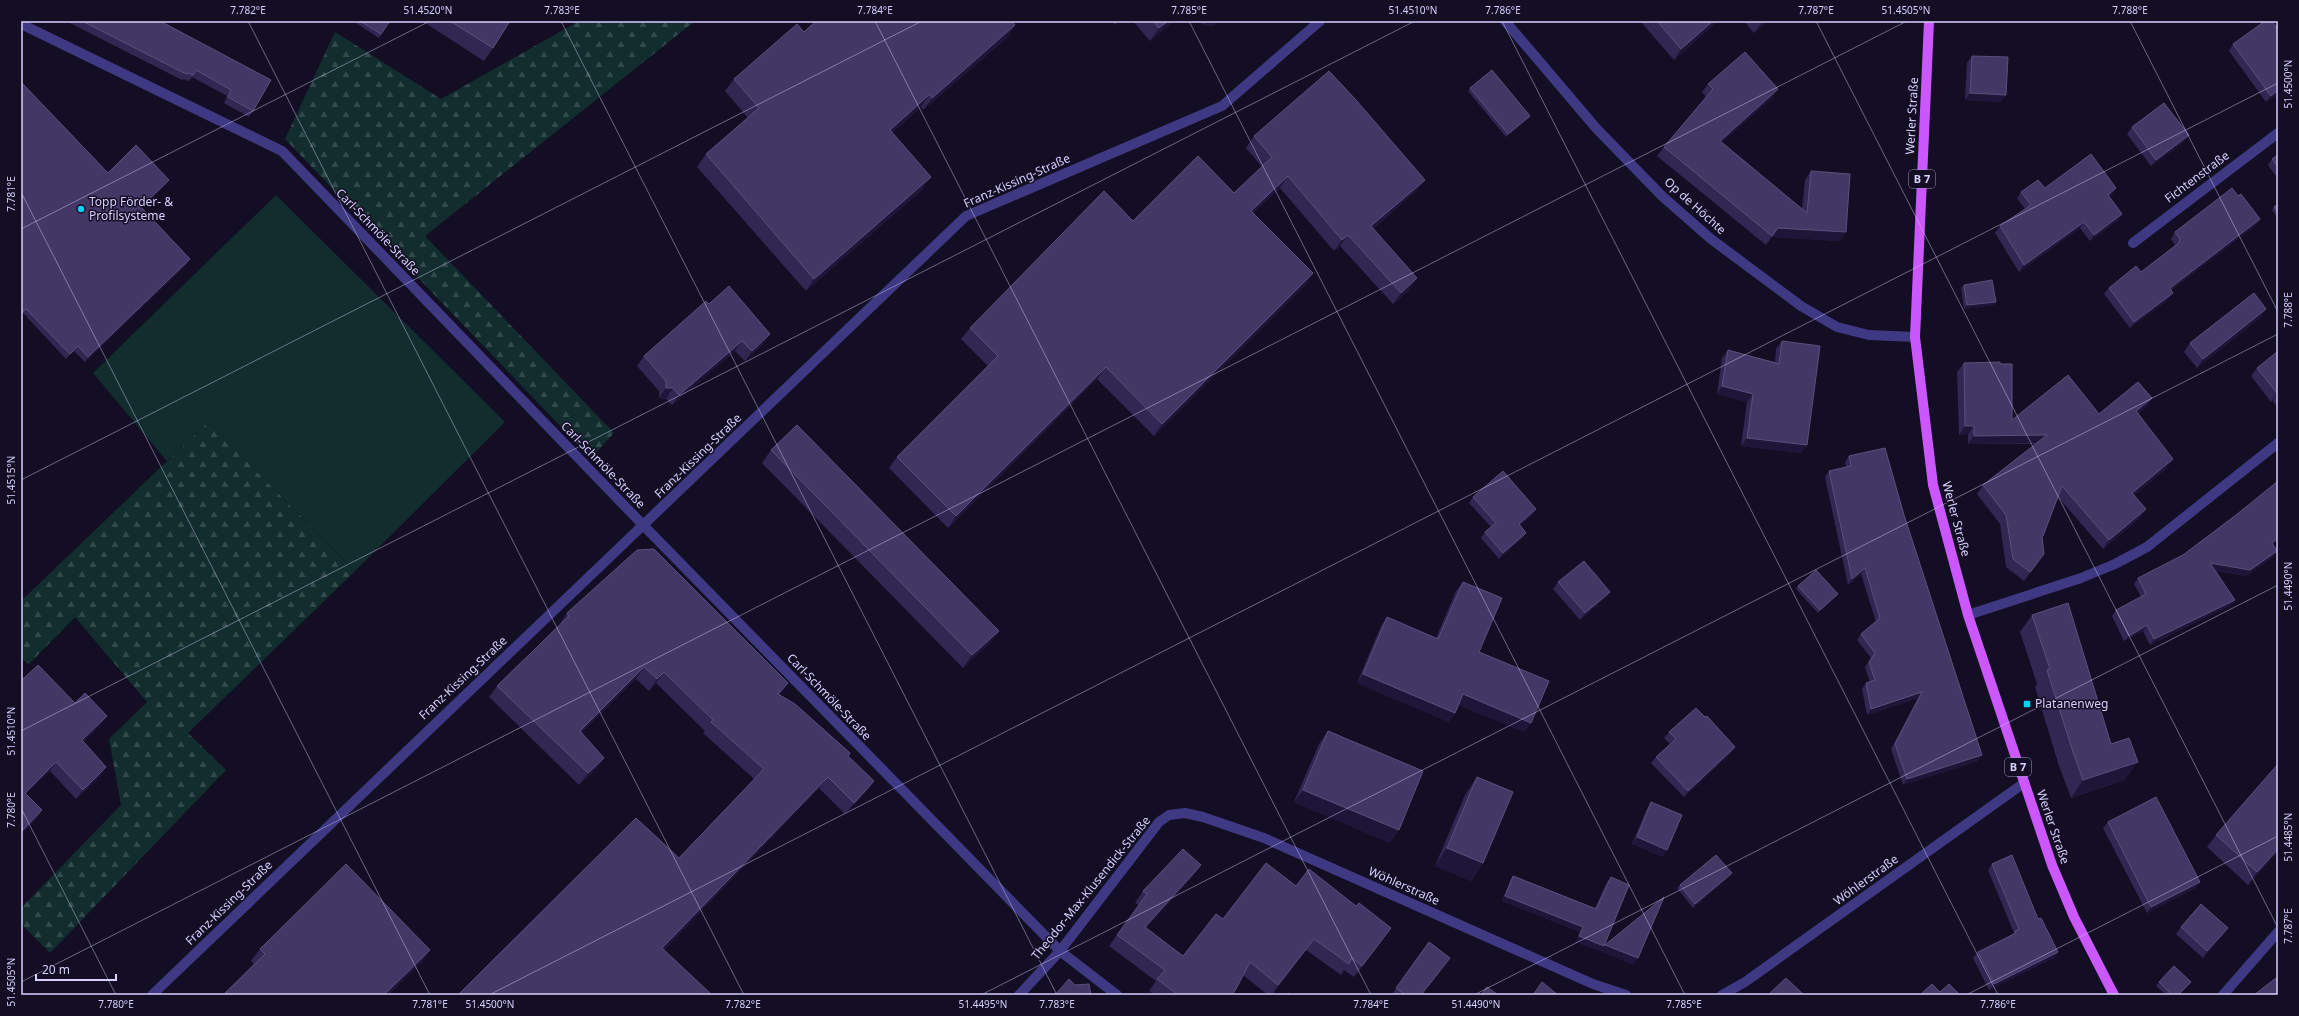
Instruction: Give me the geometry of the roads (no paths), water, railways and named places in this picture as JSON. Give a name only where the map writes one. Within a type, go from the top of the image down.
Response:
[{"type":"main road","name":"Werler Straße","points":[[1929,21],[1915,337],[1933,485],[1968,615],[2052,865],[2071,911],[2114,995]]},
{"type":"street","name":"Franz-Kissing-Straße","points":[[152,995],[409,748],[644,526],[966,216],[1222,106],[1320,21]]},
{"type":"street","name":"Op de Höchte","points":[[1504,21],[1596,128],[1662,196],[1711,239],[1801,306],[1837,327],[1869,335],[1915,337]]},
{"type":"street","name":"Carl-Schmöle-Straße","points":[[21,24],[282,151],[644,526],[1060,951],[1117,995]]},
{"type":"street","name":"Fichtenstraße","points":[[2133,243],[2278,133]]},
{"type":"street","points":[[1968,615],[2081,578],[2114,564],[2147,547],[2278,443]]},
{"type":"street","name":"Wöhlerstraße","points":[[1722,995],[1745,982],[2024,783]]},
{"type":"street","name":"Wöhlerstraße","points":[[1169,816],[1185,813],[1203,817],[1264,838],[1593,984],[1626,995]]},
{"type":"street","name":"Theodor-Max-Klusendick-Straße","points":[[1018,995],[1060,951],[1144,839],[1159,822],[1169,816]]},
{"type":"street","points":[[2223,995],[2278,932]]},
{"type":"place","name":"Topp Förder- & Profilsysteme","points":[[81,209]]},
{"type":"place","name":"Platanenweg","points":[[2027,704]]}]
